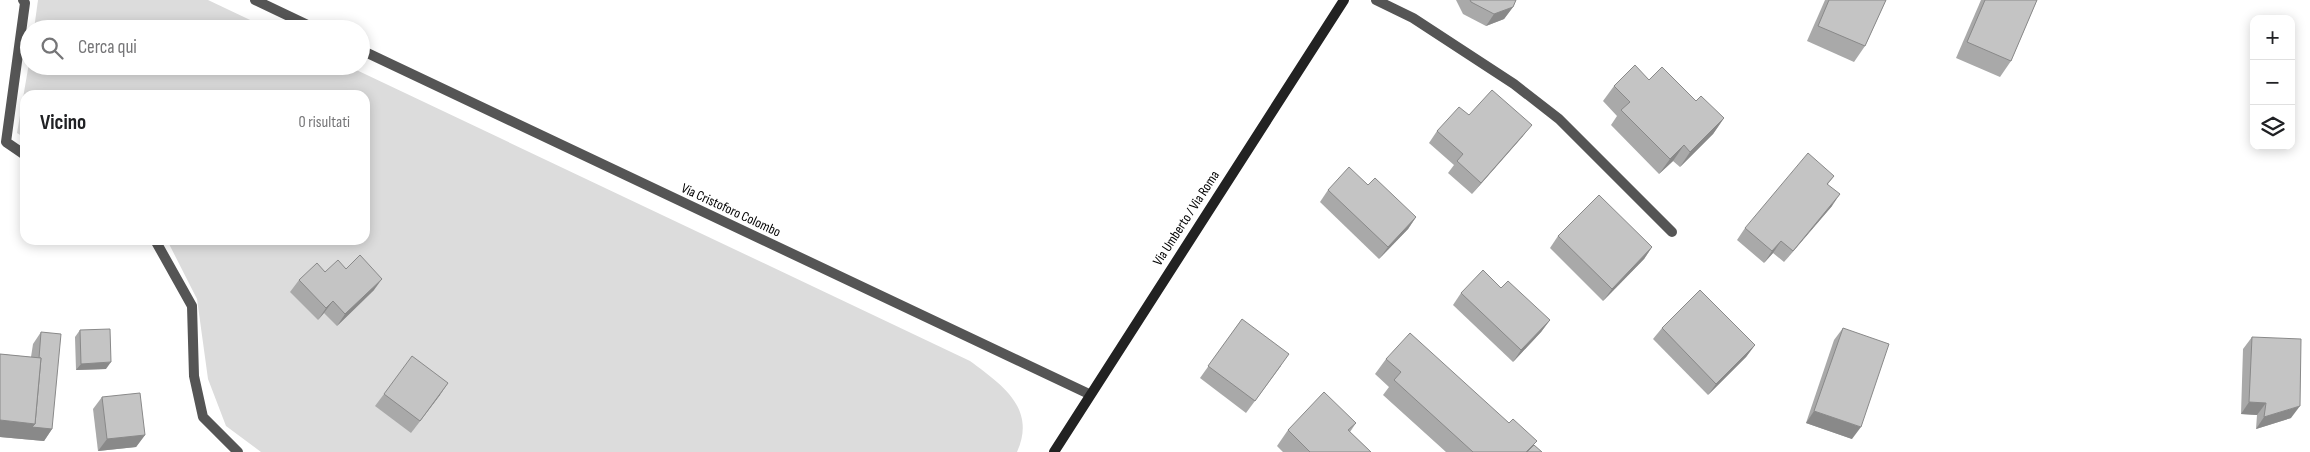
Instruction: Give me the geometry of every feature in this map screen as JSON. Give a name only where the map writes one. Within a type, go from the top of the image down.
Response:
[{"type":"main road","name":"Via Umberto / Via Roma","points":[[1054,452],[1089,394],[1344,0]]},
{"type":"street","points":[[23,0],[25,4],[23,20]]},
{"type":"street","points":[[255,0],[297,20]]},
{"type":"street","points":[[1376,0],[1413,18],[1514,84],[1559,119],[1672,232]]},
{"type":"street","points":[[20,40],[6,142],[20,152]]},
{"type":"street","name":"Via Cristoforo Colombo","points":[[370,54],[1089,394]]},
{"type":"street","points":[[158,245],[192,306],[194,376],[203,417],[238,452]]},
{"type":"shaded area","points":[[38,0],[208,0],[250,20],[35,20]]},
{"type":"shaded area","points":[[27,75],[367,75],[970,361],[1004,388],[1019,410],[1022,422],[1022,436],[1017,452],[261,452],[226,426],[208,379],[197,299],[170,245],[370,245],[370,90],[24,90]]},
{"type":"shaded area","points":[[20,116],[20,135],[17,133]]},
{"type":"building","points":[[1470,0],[1516,0],[1513,7],[1494,14]]},
{"type":"building","points":[[1829,0],[1886,0],[1865,46],[1818,26]]},
{"type":"building","points":[[1985,0],[2037,0],[2011,61],[1967,42]]},
{"type":"building","points":[[1635,65],[1649,80],[1662,67],[1696,101],[1701,96],[1724,118],[1690,152],[1684,145],[1670,159],[1621,110],[1630,102],[1614,86]]},
{"type":"building","points":[[1492,90],[1532,125],[1481,183],[1457,161],[1463,154],[1437,131],[1459,107],[1469,115]]},
{"type":"building","points":[[1808,153],[1834,176],[1827,184],[1840,194],[1793,251],[1781,241],[1772,251],[1745,228]]},
{"type":"building","points":[[1349,167],[1368,185],[1375,178],[1416,217],[1388,247],[1328,190]]},
{"type":"building","points":[[1599,195],[1652,247],[1612,289],[1558,236]]},
{"type":"building","points":[[360,255],[382,279],[345,314],[333,301],[326,308],[299,280],[317,263],[325,272],[338,260],[346,269]]},
{"type":"building","points":[[1483,270],[1501,288],[1508,281],[1550,320],[1521,350],[1461,293]]},
{"type":"building","points":[[1700,290],[1755,345],[1716,384],[1662,328]]},
{"type":"building","points":[[1242,319],[1289,354],[1255,401],[1208,366]]},
{"type":"building","points":[[1843,328],[1889,344],[1861,427],[1814,411]]},
{"type":"building","points":[[110,329],[111,362],[81,364],[80,330]]},
{"type":"building","points":[[41,332],[61,334],[52,429],[32,427],[35,424],[41,358],[39,358]]},
{"type":"building","points":[[1410,333],[1509,423],[1513,419],[1537,441],[1526,452],[1473,452],[1394,380],[1401,372],[1386,359]]},
{"type":"building","points":[[2252,337],[2301,339],[2300,406],[2264,417],[2266,403],[2249,402]]},
{"type":"building","points":[[0,354],[41,358],[35,424],[0,420]]},
{"type":"building","points":[[412,356],[448,383],[420,421],[384,394]]},
{"type":"building","points":[[1324,392],[1356,423],[1348,430],[1371,452],[1310,452],[1288,430]]},
{"type":"building","points":[[140,393],[145,435],[107,439],[102,397]]},
{"type":"building","points":[[1534,445],[1542,452],[1527,452]]}]
